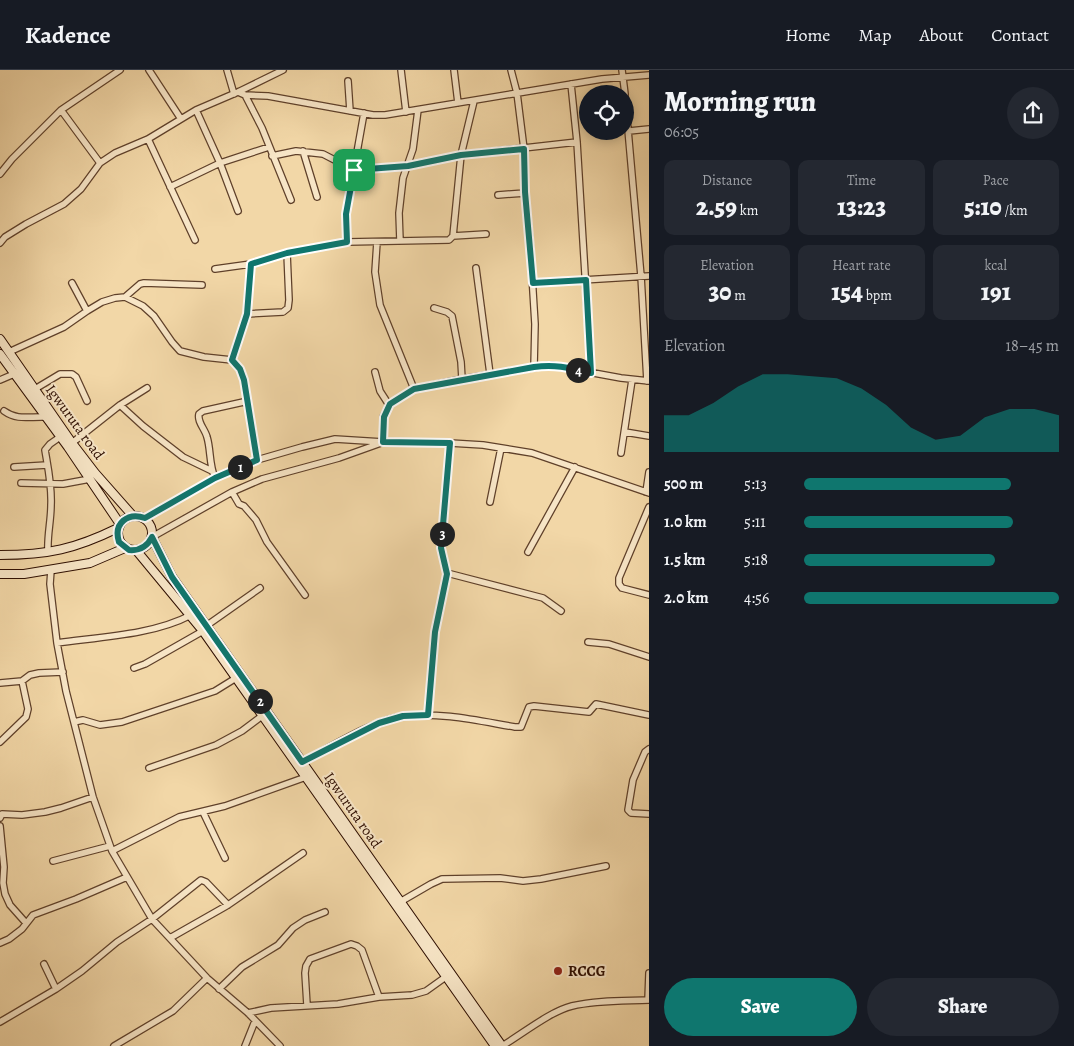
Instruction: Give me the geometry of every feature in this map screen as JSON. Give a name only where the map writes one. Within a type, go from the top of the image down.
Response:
[{"type":"main road","name":"Igwuruta road","points":[[0,339],[72,443],[95,473],[133,516]]},
{"type":"main road","name":"Igwuruta road","points":[[0,354],[90,479],[119,526]]},
{"type":"main road","points":[[0,554],[20,555],[68,548],[88,542],[119,526],[124,520],[133,516],[145,518],[150,524],[152,537],[146,546],[136,550],[125,548],[90,563],[51,570],[24,574],[0,574]]},
{"type":"main road","points":[[119,526],[117,535],[119,542],[125,548]]},
{"type":"main road","name":"Igwuruta road","points":[[152,537],[172,577],[236,678],[495,1046]]},
{"type":"main road","name":"Igwuruta road","points":[[136,550],[191,615],[205,628],[502,1046]]},
{"type":"street","points":[[0,174],[12,159],[61,110],[120,70]]},
{"type":"street","points":[[149,70],[182,119]]},
{"type":"street","points":[[227,70],[236,93]]},
{"type":"street","points":[[0,243],[5,237],[26,224],[64,204],[81,188],[100,164],[125,148],[148,139],[196,110],[283,70]]},
{"type":"street","points":[[401,70],[406,112]]},
{"type":"street","points":[[454,70],[458,103]]},
{"type":"street","points":[[510,70],[517,93],[524,149],[525,192],[536,324],[534,367]]},
{"type":"street","points":[[622,70],[624,85]]},
{"type":"street","points":[[236,93],[268,96],[350,111],[385,115],[571,84],[649,74]]},
{"type":"street","points":[[348,81],[350,111]]},
{"type":"street","points":[[571,84],[577,142],[591,373]]},
{"type":"street","points":[[245,95],[262,128],[291,200]]},
{"type":"street","points":[[215,269],[251,264],[287,253],[347,242],[449,240],[452,236],[461,155],[474,101]]},
{"type":"street","points":[[61,110],[100,164]]},
{"type":"street","points":[[196,110],[220,163],[238,211]]},
{"type":"street","points":[[400,241],[403,178],[413,149],[418,110]]},
{"type":"street","points":[[347,242],[346,214],[364,113]]},
{"type":"street","points":[[634,131],[649,129]]},
{"type":"street","points":[[148,139],[195,240]]},
{"type":"street","points":[[383,442],[384,417],[389,405],[414,389],[490,374],[550,365],[632,380],[648,381],[629,140]]},
{"type":"street","points":[[272,156],[302,151],[323,154],[354,170],[408,166],[461,155],[577,142]]},
{"type":"street","points":[[170,187],[220,163],[269,147]]},
{"type":"street","points":[[302,151],[317,197]]},
{"type":"street","points":[[498,195],[525,192]]},
{"type":"street","points":[[452,236],[486,234]]},
{"type":"street","points":[[377,242],[375,272],[380,305],[414,389]]},
{"type":"street","points":[[247,314],[286,311],[289,300],[287,253]]},
{"type":"street","points":[[232,360],[247,314],[251,264]]},
{"type":"street","points":[[476,268],[490,374]]},
{"type":"street","points":[[533,283],[649,276]]},
{"type":"street","points":[[72,283],[87,310]]},
{"type":"street","points":[[125,297],[140,284],[144,283],[202,285]]},
{"type":"street","points":[[9,352],[64,327],[87,310],[115,298],[125,297],[143,306],[154,316],[180,350],[204,357],[232,360],[240,369],[248,401],[257,460]]},
{"type":"street","points":[[434,308],[447,312],[452,316],[461,362],[462,379]]},
{"type":"street","points":[[375,372],[380,391],[389,405]]},
{"type":"street","points":[[0,380],[14,374]]},
{"type":"street","points":[[35,389],[60,374],[72,374],[76,377],[87,401]]},
{"type":"street","points":[[621,453],[632,380]]},
{"type":"street","points":[[72,443],[120,405],[147,388]]},
{"type":"street","points":[[215,478],[212,471],[207,436],[198,418],[199,414],[203,411],[248,401]]},
{"type":"street","points":[[120,405],[183,458],[212,471]]},
{"type":"street","points":[[4,411],[10,416],[21,418],[46,417]]},
{"type":"street","points":[[624,432],[649,436]]},
{"type":"street","points":[[48,552],[48,527],[51,504],[46,447],[60,437]]},
{"type":"street","points":[[145,518],[215,478],[257,460],[335,439],[450,443],[532,453],[648,493],[649,472]]},
{"type":"street","points":[[152,537],[232,492],[262,480],[309,465],[339,458],[383,442]]},
{"type":"street","points":[[428,715],[435,632],[447,574],[441,548],[450,443]]},
{"type":"street","points":[[490,502],[501,448]]},
{"type":"street","points":[[14,467],[47,464]]},
{"type":"street","points":[[528,552],[575,467]]},
{"type":"street","points":[[21,483],[63,484],[90,479]]},
{"type":"street","points":[[232,492],[239,504],[244,506],[256,520],[268,542],[305,595]]},
{"type":"street","points":[[649,507],[619,578],[619,584],[622,588],[649,596]]},
{"type":"street","points":[[51,570],[50,584],[62,672],[93,797],[112,848],[152,919],[207,978],[248,1013],[280,1046]]},
{"type":"street","points":[[447,574],[543,598],[561,611]]},
{"type":"street","points":[[134,668],[145,664],[205,628],[260,588]]},
{"type":"street","points":[[57,644],[152,629],[176,623],[191,615]]},
{"type":"street","points":[[588,642],[614,646],[649,657]]},
{"type":"street","points":[[0,683],[22,681],[30,675],[39,673],[62,672]]},
{"type":"street","points":[[74,722],[83,720],[100,725],[122,722],[215,691],[236,678]]},
{"type":"street","points":[[0,742],[26,717],[28,709],[22,681]]},
{"type":"street","points":[[302,762],[379,723],[403,716],[428,715],[521,727],[529,707],[534,706],[589,712],[596,704],[649,715]]},
{"type":"street","points":[[148,768],[216,744],[242,731],[262,716]]},
{"type":"street","points":[[649,749],[645,752],[633,780],[628,810],[631,813],[649,814]]},
{"type":"street","points":[[53,861],[112,848],[179,817],[258,796],[306,777]]},
{"type":"street","points":[[0,818],[2,814],[32,814],[53,810],[93,797]]},
{"type":"street","points":[[202,812],[225,858]]},
{"type":"street","points":[[0,826],[4,860],[2,883],[10,905],[26,924]]},
{"type":"street","points":[[170,938],[228,905],[303,853]]},
{"type":"street","points":[[400,902],[431,884],[442,880],[500,878],[523,881],[550,878],[606,866]]},
{"type":"street","points":[[0,943],[22,929],[33,915],[127,877]]},
{"type":"street","points":[[0,1022],[56,989],[82,971],[117,942],[152,919],[201,880],[206,882],[228,905]]},
{"type":"street","points":[[219,989],[242,967],[283,940],[293,928],[305,920],[325,912]]},
{"type":"street","points":[[307,1005],[305,973],[310,959],[351,944],[358,946],[362,950],[379,997]]},
{"type":"street","points":[[44,964],[56,989]]},
{"type":"street","points":[[502,1046],[544,1019],[570,1006],[587,1003],[649,1000],[649,973]]},
{"type":"street","points":[[248,1013],[270,1008],[338,1004],[379,997],[412,995],[426,991],[447,976]]},
{"type":"street","points":[[114,1046],[173,1011],[207,978]]},
{"type":"street","points":[[245,1046],[254,1021]]},
{"type":"place","name":"RCCG","points":[[558,971]]},
{"type":"route","points":[[524,149],[526,216],[533,283],[586,280],[591,373],[550,365],[534,367],[414,389],[390,404],[384,417],[383,442],[450,443],[441,548],[447,574],[435,632],[428,715],[403,716],[379,723],[302,762],[172,577],[152,537],[150,542],[141,549],[129,550],[119,542],[117,535],[120,524],[129,517],[145,518],[215,478],[257,460],[244,380],[240,369],[232,360],[247,314],[251,264],[287,253],[347,242],[346,214],[354,170],[408,166],[461,155],[524,149]]}]
